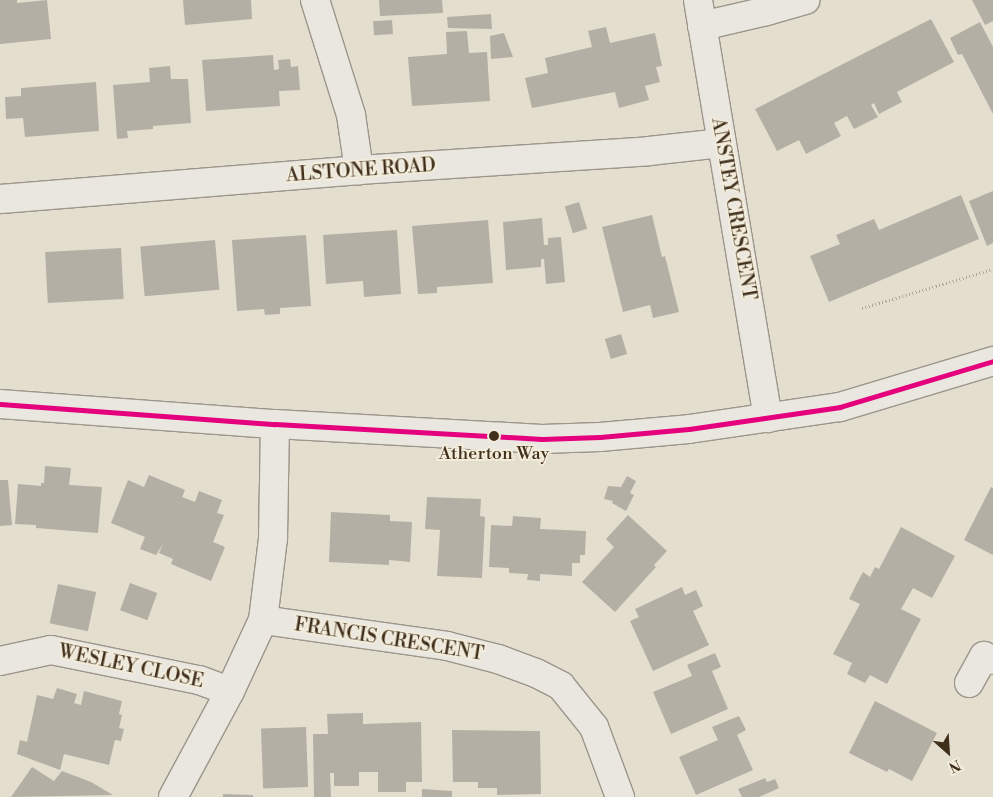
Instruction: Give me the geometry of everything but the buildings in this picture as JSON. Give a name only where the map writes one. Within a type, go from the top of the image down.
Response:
[{"type":"street","points":[[315,0],[351,115],[359,170]]},
{"type":"street","points":[[700,13],[767,12],[805,0]]},
{"type":"street","name":"ANSTEY CRESCENT","points":[[700,13],[768,418]]},
{"type":"street","name":"ALSTONE ROAD","points":[[0,199],[359,170],[649,151],[722,143]]},
{"type":"street","points":[[0,404],[275,424],[542,439],[600,437],[688,429],[840,407],[993,361]]},
{"type":"street","points":[[173,797],[230,691],[264,620],[272,538],[275,424]]},
{"type":"street","name":"FRANCIS CRESCENT","points":[[264,620],[447,646],[498,659],[536,673],[561,686],[594,727],[620,797]]},
{"type":"street","name":"WESLEY CLOSE","points":[[0,659],[52,650],[199,680],[230,691]]},
{"type":"street","points":[[969,683],[990,652]]},
{"type":"path","points":[[862,308],[993,269]]},
{"type":"transit line","points":[[0,404],[275,424],[542,439],[600,437],[689,429],[840,407],[993,361]]},
{"type":"place","name":"Atherton Way","points":[[494,436]]}]
